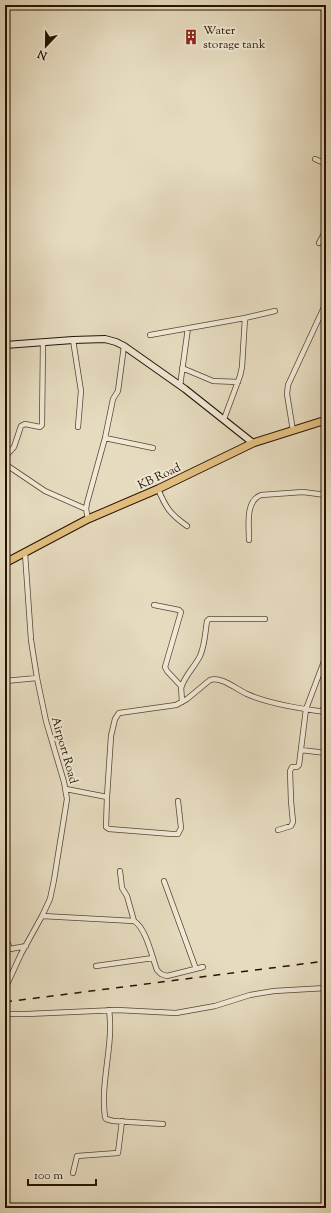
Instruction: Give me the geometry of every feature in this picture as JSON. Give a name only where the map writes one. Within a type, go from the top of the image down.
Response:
[{"type":"main road","points":[[5,345],[105,339],[116,342],[124,346],[180,386],[253,443]]},
{"type":"main road","name":"KB Road","points":[[5,563],[88,519],[158,489],[253,443],[326,420]]},
{"type":"street","points":[[315,159],[326,164]]},
{"type":"street","points":[[319,244],[326,230]]},
{"type":"street","points":[[292,431],[287,394],[288,385],[326,303]]},
{"type":"street","points":[[150,335],[246,318],[275,311]]},
{"type":"street","points":[[224,419],[242,367],[246,318]]},
{"type":"street","points":[[180,386],[188,328]]},
{"type":"street","points":[[73,340],[81,391],[78,427]]},
{"type":"street","points":[[5,457],[14,447],[21,426],[25,424],[40,427],[42,425],[43,342]]},
{"type":"street","points":[[88,519],[86,509],[105,438],[113,399],[118,391],[124,346]]},
{"type":"street","points":[[182,368],[213,381],[238,382]]},
{"type":"street","points":[[105,438],[153,448]]},
{"type":"street","points":[[5,464],[45,491],[86,509]]},
{"type":"street","points":[[158,489],[166,507],[172,515],[186,526]]},
{"type":"street","points":[[249,540],[250,509],[258,496],[303,492],[326,495]]},
{"type":"street","name":"Airport Road","points":[[5,989],[48,903],[54,880],[66,807],[66,789],[46,721],[37,678],[31,640],[24,553]]},
{"type":"street","points":[[154,605],[179,610],[181,612],[165,667],[180,684],[182,702]]},
{"type":"street","points":[[181,688],[185,678],[202,652],[207,621],[209,619],[265,619]]},
{"type":"street","points":[[278,830],[291,826],[293,822],[290,771],[292,767],[297,767],[299,765],[306,709],[326,656]]},
{"type":"street","points":[[5,680],[37,678]]},
{"type":"street","points":[[178,801],[181,830],[178,834],[108,828],[105,824],[111,736],[116,716],[124,712],[170,706],[182,702],[210,680],[216,679],[259,699],[324,712],[326,703]]},
{"type":"street","points":[[301,750],[326,753]]},
{"type":"street","points":[[66,789],[107,797]]},
{"type":"street","points":[[120,872],[122,888],[127,896],[134,921]]},
{"type":"street","points":[[164,881],[196,969]]},
{"type":"street","points":[[42,916],[134,921],[138,923],[142,930],[157,970],[164,976],[203,967]]},
{"type":"street","points":[[5,937],[8,950],[26,946]]},
{"type":"street","points":[[96,966],[153,958]]},
{"type":"street","points":[[5,1014],[109,1010],[176,1013],[215,1006],[250,995],[274,991],[326,988]]},
{"type":"street","points":[[109,1010],[111,1030],[104,1084],[104,1114],[106,1119],[163,1124]]},
{"type":"street","points":[[5,1112],[7,1104]]},
{"type":"street","points":[[73,1173],[77,1156],[118,1154],[122,1121]]},
{"type":"railway","points":[[5,1002],[326,961]]},
{"type":"place","name":"Water storage tank","points":[[191,37]]}]
